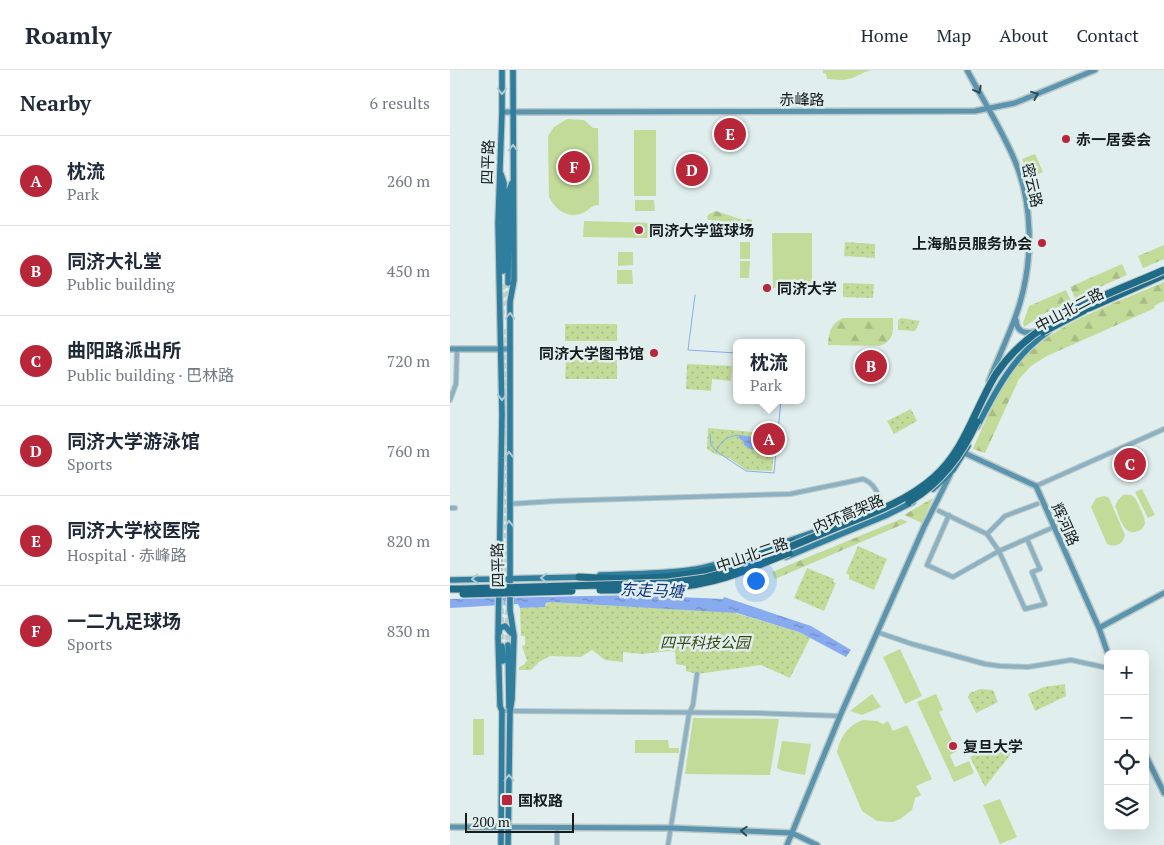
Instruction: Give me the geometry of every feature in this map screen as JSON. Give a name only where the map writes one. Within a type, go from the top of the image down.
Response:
[{"type":"highway","name":"内环高架路","points":[[450,588],[652,584],[685,581],[724,572],[852,522],[907,498],[936,476],[950,460],[962,442],[996,376],[1011,354],[1050,322],[1164,270]]},
{"type":"highway","name":"内环高架路","points":[[450,594],[656,589],[694,585],[738,573],[892,510],[924,492],[951,467],[968,442],[1000,378],[1030,342],[1058,323],[1164,276]]},
{"type":"highway","points":[[579,577],[639,578],[680,576],[710,570],[852,522]]},
{"type":"main road","name":"四平路","points":[[502,70],[500,169],[504,183],[506,283],[510,302],[510,610],[508,644]]},
{"type":"main road","name":"四平路","points":[[501,845],[502,711],[500,706],[498,596],[500,587],[501,348],[506,283],[509,191],[513,180],[513,70]]},
{"type":"main road","name":"中山北二路","points":[[450,580],[579,577],[677,572],[720,564],[906,497],[942,467],[967,429],[988,384],[1002,363],[1034,332],[1071,312],[1164,270]]},
{"type":"main road","name":"中山北二路","points":[[450,588],[667,585],[725,578],[774,562],[887,515],[908,505],[934,488],[953,470],[964,454],[996,389],[1015,361],[1032,344],[1057,326],[1164,276]]},
{"type":"main road","points":[[498,638],[500,628],[505,626],[510,630],[502,711]]},
{"type":"main road","points":[[508,644],[508,700],[510,712],[508,845]]},
{"type":"street","name":"密云路","points":[[967,70],[1015,161],[1027,209],[1029,235],[1028,262],[1016,316],[988,384]]},
{"type":"street","name":"赤峰路","points":[[502,112],[975,111],[1015,103],[1095,70]]},
{"type":"street","points":[[1016,316],[1017,326],[1020,331],[1026,334],[1034,332]]},
{"type":"street","points":[[450,349],[510,349]]},
{"type":"street","points":[[450,400],[456,384],[457,349]]},
{"type":"street","points":[[955,448],[964,454],[1036,486],[1164,429]]},
{"type":"street","points":[[787,845],[877,632],[938,495],[953,470]]},
{"type":"street","points":[[509,504],[790,494],[863,479],[875,488],[883,506]]},
{"type":"street","name":"辉河路","points":[[1036,486],[1099,628],[1107,650]]},
{"type":"street","points":[[934,488],[938,489],[938,495]]},
{"type":"street","points":[[987,534],[1005,516],[1037,504]]},
{"type":"street","points":[[450,508],[455,508]]},
{"type":"street","points":[[939,511],[987,534],[999,551],[1025,609],[1045,604],[1032,572],[1040,568],[1027,539]]},
{"type":"street","points":[[949,515],[927,565],[953,576],[999,551],[1054,527]]},
{"type":"street","points":[[1099,628],[1164,593]]},
{"type":"street","points":[[877,632],[912,644],[985,664],[1028,667],[1071,660],[1104,667]]},
{"type":"street","points":[[668,845],[697,674]]},
{"type":"street","points":[[502,711],[689,714],[757,713],[840,716]]},
{"type":"street","points":[[1149,762],[1164,793]]},
{"type":"street","points":[[450,827],[671,828],[792,833],[817,845]]},
{"type":"street","points":[[556,827],[556,845]]},
{"type":"green space","points":[[823,70],[872,70],[840,80],[827,79]]},
{"type":"green space","points":[[567,119],[584,120],[593,128],[598,128],[599,205],[574,215],[564,213],[555,206],[549,197],[548,136],[554,127]]},
{"type":"green space","points":[[634,130],[656,130],[656,196],[634,196]]},
{"type":"green space","points":[[1035,154],[1043,172],[1030,178],[1022,159]]},
{"type":"green space","points":[[635,200],[654,200],[655,211],[635,211]]},
{"type":"green space","points":[[716,211],[746,221],[747,219],[752,220],[752,224],[708,220],[709,214]]},
{"type":"green space","points":[[584,221],[653,223],[653,238],[583,237]]},
{"type":"green space","points":[[772,233],[812,233],[812,287],[773,288]]},
{"type":"green space","points":[[740,242],[750,242],[750,259],[740,259]]},
{"type":"green space","points":[[845,242],[875,244],[875,258],[844,256]]},
{"type":"green space","points":[[1164,245],[1164,259],[1143,268],[1138,256]]},
{"type":"green space","points":[[618,252],[633,252],[633,265],[618,266]]},
{"type":"green space","points":[[740,261],[750,261],[749,278],[740,278]]},
{"type":"green space","points":[[1122,264],[1127,275],[1075,298],[1070,287]]},
{"type":"green space","points":[[617,270],[632,270],[633,284],[617,284]]},
{"type":"green space","points":[[1164,282],[1164,301],[1154,306],[1155,308],[1047,356],[1031,366],[1019,379],[985,453],[973,449],[1003,386],[1019,363],[1029,353],[1057,331],[1075,321]]},
{"type":"green space","points":[[843,283],[874,284],[873,298],[843,297]]},
{"type":"green space","points":[[1066,290],[1071,301],[1043,314],[1024,327],[1023,323],[1029,306]]},
{"type":"green space","points":[[843,318],[893,318],[892,336],[888,342],[879,346],[828,345],[831,329],[835,323]]},
{"type":"green space","points":[[902,318],[920,321],[915,331],[898,330],[898,320]]},
{"type":"green space","points":[[565,324],[617,324],[617,341],[565,341]]},
{"type":"green space","points":[[566,359],[617,360],[617,379],[565,379]]},
{"type":"green space","points":[[687,364],[732,366],[731,381],[712,379],[711,391],[686,389]]},
{"type":"green space","points":[[911,409],[917,421],[894,434],[887,421]]},
{"type":"green space","points":[[708,428],[776,434],[772,471],[746,470],[729,458],[715,454],[707,449]]},
{"type":"green space","points":[[1142,489],[1155,515],[1148,518],[1135,492]]},
{"type":"green space","points":[[1123,495],[1133,496],[1139,505],[1145,522],[1142,529],[1133,532],[1129,531],[1120,520],[1115,506]]},
{"type":"green space","points":[[1105,496],[1109,498],[1125,535],[1123,541],[1116,545],[1107,544],[1091,507],[1096,498]]},
{"type":"green space","points":[[933,498],[922,523],[904,515]]},
{"type":"green space","points":[[901,519],[908,522],[775,579],[772,572]]},
{"type":"green space","points":[[858,546],[887,559],[874,590],[849,579],[849,575],[846,573]]},
{"type":"green space","points":[[807,568],[834,579],[833,582],[836,583],[824,611],[794,598]]},
{"type":"green space","name":"四平科技公园","points":[[548,602],[732,612],[799,632],[810,638],[790,678],[761,665],[697,674],[686,671],[686,666],[676,664],[675,652],[670,651],[641,654],[623,652],[623,662],[605,660],[592,650],[581,657],[550,656],[539,662],[531,670],[519,670],[519,667],[527,661],[522,646],[525,645],[525,636],[521,636],[520,608],[545,607]]},
{"type":"green space","points":[[900,649],[922,696],[905,704],[883,657]]},
{"type":"green space","points":[[1065,684],[1066,696],[1035,711],[1028,694],[1044,687]]},
{"type":"green space","points":[[980,689],[993,690],[998,702],[976,713],[968,697],[970,693]]},
{"type":"green space","points":[[872,694],[881,707],[862,715],[850,711]]},
{"type":"green space","points":[[936,694],[943,710],[939,712],[957,751],[950,755],[955,767],[969,761],[974,773],[954,782],[917,702]]},
{"type":"green space","points":[[693,718],[779,719],[770,775],[685,774]]},
{"type":"green space","points":[[473,719],[484,719],[484,755],[473,755]]},
{"type":"green space","points":[[863,720],[877,721],[883,724],[888,721],[893,731],[907,725],[932,779],[916,786],[921,795],[915,798],[912,810],[893,822],[877,821],[862,811],[837,752],[840,741],[849,728]]},
{"type":"green space","points":[[1014,737],[1018,745],[985,787],[970,757]]},
{"type":"green space","points":[[635,740],[668,740],[669,748],[679,748],[679,753],[635,753]]},
{"type":"green space","points":[[782,741],[811,744],[805,775],[777,768]]},
{"type":"green space","points":[[1000,799],[1017,837],[1000,844],[983,805]]},
{"type":"water","points":[[739,435],[761,438],[761,445],[752,450],[744,445]]},
{"type":"water","name":"东走马塘","points":[[635,595],[723,599],[724,597],[811,626],[851,650],[846,657],[799,632],[737,613],[549,602],[546,603],[545,607],[520,608],[518,604],[450,608],[450,599]]},
{"type":"waterway","points":[[695,295],[688,350],[733,353]]},
{"type":"waterway","points":[[710,434],[711,445],[716,451],[746,471],[774,473],[781,404]]},
{"type":"waterway","points":[[716,451],[725,439],[739,435]]},
{"type":"waterway","points":[[761,438],[777,440]]},
{"type":"tunnel","points":[[502,315],[503,282]]},
{"type":"tunnel","points":[[508,283],[508,305]]},
{"type":"tunnel","points":[[507,329],[508,645]]},
{"type":"tunnel","points":[[501,600],[502,646]]},
{"type":"place","name":"同济大学校医院","points":[[730,134]]},
{"type":"place","name":"赤一居委会","points":[[1066,139]]},
{"type":"place","name":"一二九足球场","points":[[574,167]]},
{"type":"place","name":"同济大学游泳馆","points":[[692,170]]},
{"type":"place","name":"同济大学篮球场","points":[[639,230]]},
{"type":"place","name":"上海船员服务协会","points":[[1042,243]]},
{"type":"place","name":"同济大学","points":[[767,288]]},
{"type":"place","name":"同济大学图书馆","points":[[654,353]]},
{"type":"place","name":"同济大礼堂","points":[[871,366]]},
{"type":"place","name":"枕流","points":[[769,439]]},
{"type":"place","name":"曲阳路派出所","points":[[1130,464]]},
{"type":"place","name":"复旦大学","points":[[953,746]]},
{"type":"place","name":"国权路","points":[[507,800]]}]
